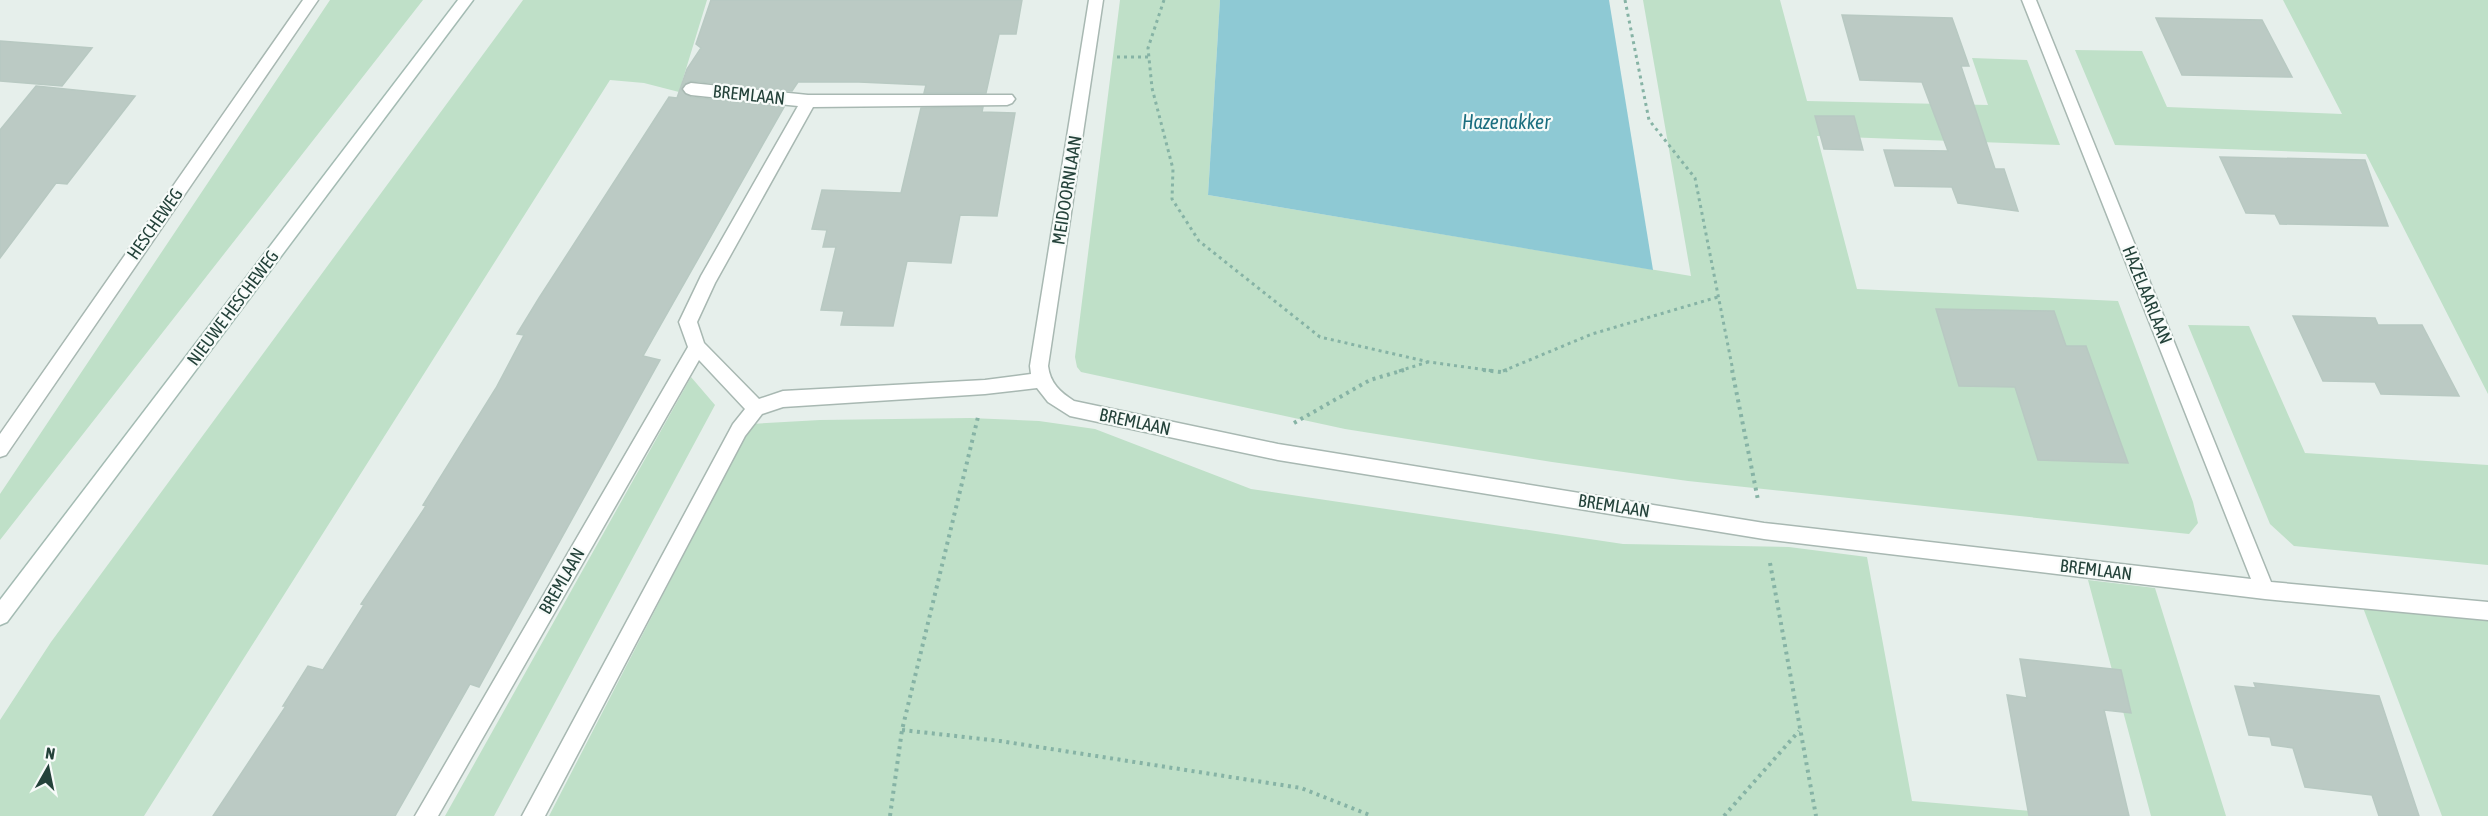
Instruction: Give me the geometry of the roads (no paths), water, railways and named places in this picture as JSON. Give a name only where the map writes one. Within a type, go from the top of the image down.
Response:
[{"type":"street","name":"HESCHEWEG","points":[[0,449],[311,0]]},
{"type":"street","name":"NIEUWE HESCHEWEG","points":[[0,616],[466,0]]},
{"type":"street","name":"MEIDOORNLAAN","points":[[1041,380],[1039,366],[1096,0]]},
{"type":"street","name":"HAZELAARLAAN","points":[[2029,0],[2265,590]]},
{"type":"street","name":"BREMLAAN","points":[[691,89],[808,101],[1007,99]]},
{"type":"street","name":"BREMLAAN","points":[[756,408],[697,347],[688,322],[707,281],[808,101]]},
{"type":"street","name":"BREMLAAN","points":[[426,816],[697,347]]},
{"type":"street","points":[[533,816],[739,430],[756,408],[783,399],[985,387],[1041,380]]},
{"type":"street","name":"BREMLAAN","points":[[1041,380],[1054,397],[1070,408],[1253,447],[1764,531],[2265,590],[2488,611]]},
{"type":"water","name":"Hazenakker","points":[[1220,0],[1609,0],[1653,270],[1208,195]]}]
